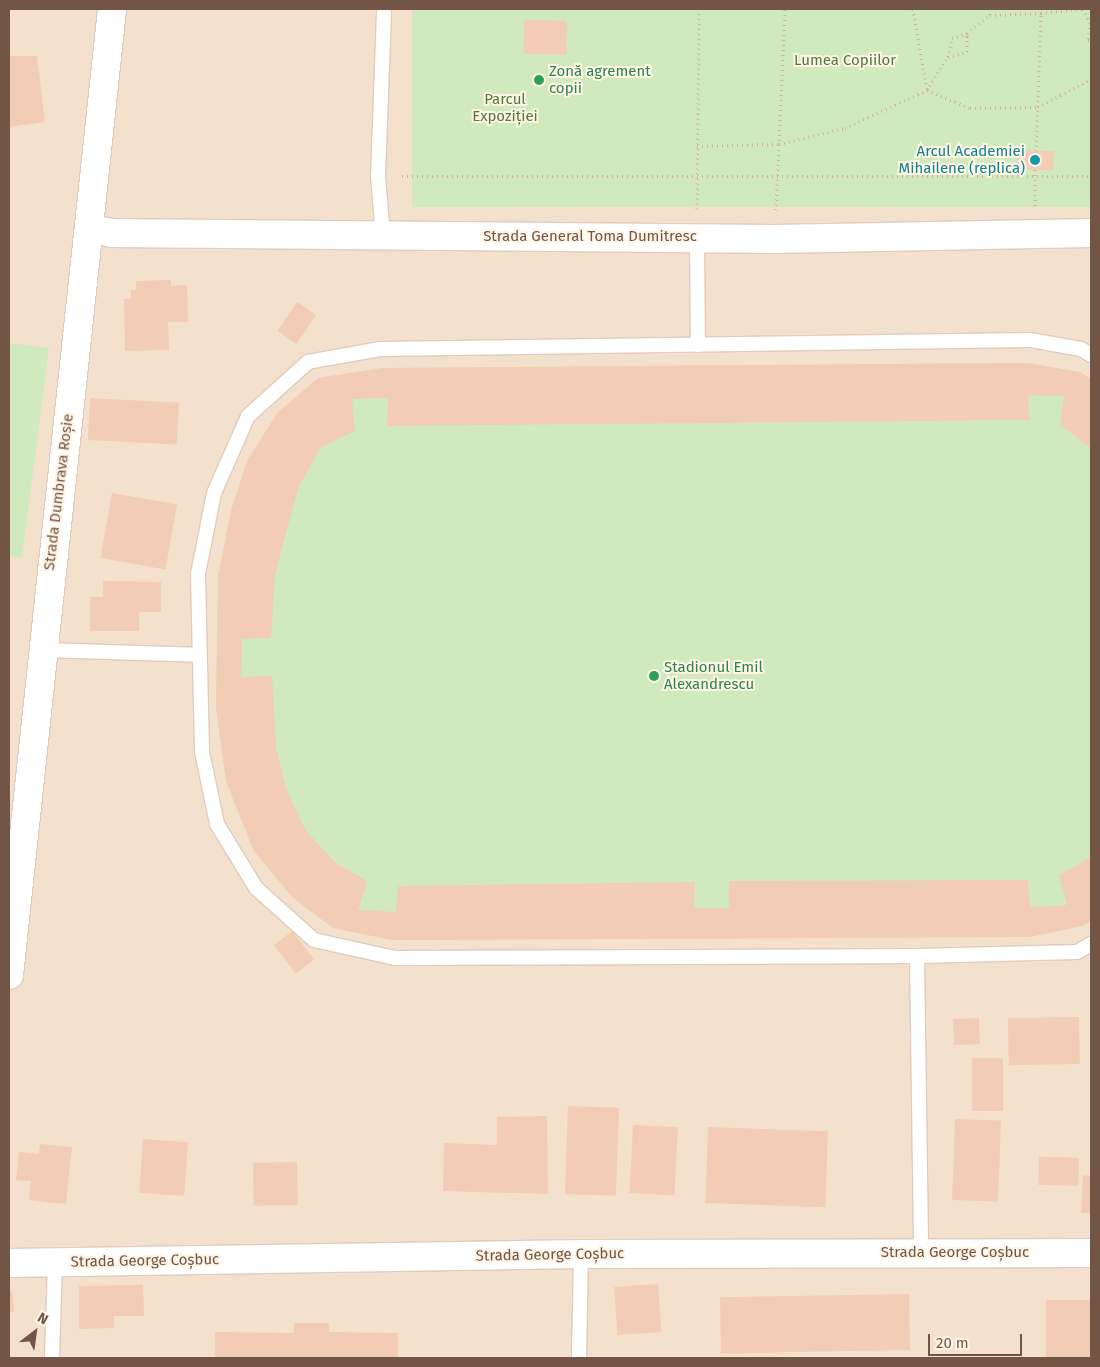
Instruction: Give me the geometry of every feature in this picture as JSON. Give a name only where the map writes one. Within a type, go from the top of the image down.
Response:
[{"type":"street","name":"Strada Dumbrava Roșie","points":[[9,975],[42,650],[90,229],[112,9]]},
{"type":"street","name":"Strada General Toma Dumitresc","points":[[90,229],[112,233],[775,239],[1035,233],[1091,234]]},
{"type":"street","name":"Strada George Coșbuc","points":[[9,1263],[581,1254],[1091,1253]]},
{"type":"lane","points":[[383,236],[378,176],[384,9]]},
{"type":"lane","points":[[697,238],[698,345]]},
{"type":"lane","points":[[1091,355],[1081,349],[1030,340],[380,349],[308,362],[248,416],[214,493],[198,574],[198,655],[202,752],[218,824],[256,888],[314,940],[395,958],[917,956],[1077,952],[1091,944]]},
{"type":"lane","points":[[42,650],[198,655]]},
{"type":"lane","points":[[917,956],[921,1253]]},
{"type":"lane","points":[[579,1358],[581,1254]]},
{"type":"lane","points":[[52,1358],[55,1262]]},
{"type":"path","points":[[697,238],[699,9]]},
{"type":"path","points":[[775,239],[785,9]]},
{"type":"path","points":[[913,9],[927,90]]},
{"type":"path","points":[[990,9],[990,15]]},
{"type":"path","points":[[698,146],[779,144],[845,128],[927,90],[948,57],[952,38],[967,33],[990,15],[1083,9],[1090,23],[1088,40],[1091,40]]},
{"type":"path","points":[[1036,151],[1041,13]]},
{"type":"path","points":[[948,57],[968,52],[967,33]]},
{"type":"path","points":[[927,90],[970,108],[1038,107],[1091,79]]},
{"type":"path","points":[[1035,169],[1035,233]]},
{"type":"path","points":[[378,176],[1091,176]]},
{"type":"shaded area","points":[[9,9],[1091,9],[1091,1358],[9,1358]]},
{"type":"green space","name":"Parcul Expoziției","points":[[412,9],[1091,9],[1091,207],[412,207]]},
{"type":"green space","points":[[9,343],[49,348],[22,558],[9,556]]},
{"type":"green space","name":"Stadionul Emil Alexandrescu","points":[[1027,363],[1080,372],[1091,379],[1091,921],[1082,926],[1029,937],[392,940],[333,928],[292,897],[254,851],[226,781],[216,707],[218,577],[318,378],[383,368]]},
{"type":"building","points":[[524,20],[567,21],[566,55],[523,54]]},
{"type":"building","points":[[9,56],[37,56],[45,122],[9,127]]},
{"type":"building","name":"Arcul Academiei Mihailene (replica)","points":[[1018,150],[1054,151],[1053,170],[1017,169]]},
{"type":"building","points":[[171,280],[171,286],[187,285],[188,322],[168,322],[169,350],[125,351],[124,299],[131,299],[131,290],[136,290],[136,281]]},
{"type":"building","points":[[297,302],[316,315],[296,344],[277,331]]},
{"type":"building","points":[[1027,363],[1080,372],[1091,379],[1091,448],[1060,425],[1064,396],[1028,395],[1029,420],[387,426],[388,398],[352,399],[355,431],[321,447],[298,488],[275,574],[271,638],[242,639],[241,677],[272,676],[276,747],[286,789],[306,831],[336,863],[367,881],[358,910],[396,912],[398,886],[695,882],[694,908],[729,908],[729,881],[1028,880],[1030,907],[1067,905],[1059,875],[1091,857],[1091,921],[1082,926],[1029,937],[392,940],[333,928],[292,897],[254,851],[226,781],[216,707],[218,577],[231,510],[247,461],[277,413],[318,378],[383,368]]},
{"type":"building","points":[[90,398],[179,403],[177,445],[88,440]]},
{"type":"building","points":[[112,493],[177,504],[166,569],[101,558]]},
{"type":"building","points":[[103,581],[161,582],[161,612],[139,612],[139,631],[90,631],[90,597],[103,597]]},
{"type":"building","points":[[292,931],[314,959],[296,974],[274,945]]},
{"type":"building","points":[[1079,1017],[1080,1064],[1009,1065],[1008,1018]]},
{"type":"building","points":[[979,1018],[980,1044],[954,1045],[953,1019]]},
{"type":"building","points":[[972,1058],[1003,1058],[1003,1111],[972,1111]]},
{"type":"building","points":[[568,1106],[619,1108],[616,1196],[565,1194]]},
{"type":"building","points":[[547,1116],[548,1194],[443,1191],[444,1143],[497,1145],[497,1117]]},
{"type":"building","points":[[955,1119],[1001,1121],[998,1202],[952,1200]]},
{"type":"building","points":[[633,1125],[678,1127],[674,1195],[629,1193]]},
{"type":"building","points":[[708,1127],[828,1131],[825,1207],[705,1203]]},
{"type":"building","points":[[143,1139],[188,1142],[184,1196],[139,1193]]},
{"type":"building","points":[[40,1144],[72,1147],[66,1204],[29,1200],[31,1181],[16,1180],[19,1152],[39,1154]]},
{"type":"building","points":[[1039,1157],[1079,1158],[1079,1186],[1039,1185]]},
{"type":"building","points":[[297,1162],[298,1205],[254,1206],[253,1163]]},
{"type":"building","points":[[1083,1175],[1091,1176],[1091,1213],[1081,1213]]},
{"type":"building","points":[[658,1284],[661,1332],[617,1335],[614,1287]]},
{"type":"building","points":[[143,1285],[144,1316],[114,1316],[114,1328],[79,1329],[79,1286]]},
{"type":"building","points":[[9,1291],[12,1291],[14,1312],[9,1312]]},
{"type":"building","points":[[909,1294],[910,1350],[721,1353],[720,1297]]},
{"type":"building","points":[[1046,1300],[1091,1300],[1091,1358],[1046,1358]]},
{"type":"building","points":[[294,1323],[329,1323],[329,1332],[398,1333],[398,1358],[215,1358],[215,1332],[294,1333]]},
{"type":"place","name":"Zonă agrement copii","points":[[539,80]]},
{"type":"place","name":"Arcul Academiei Mihailene (replica)","points":[[1035,160]]},
{"type":"place","name":"Stadionul Emil Alexandrescu","points":[[654,676]]},
{"type":"park label","name":"Lumea Copiilor","points":[[845,61]]}]
